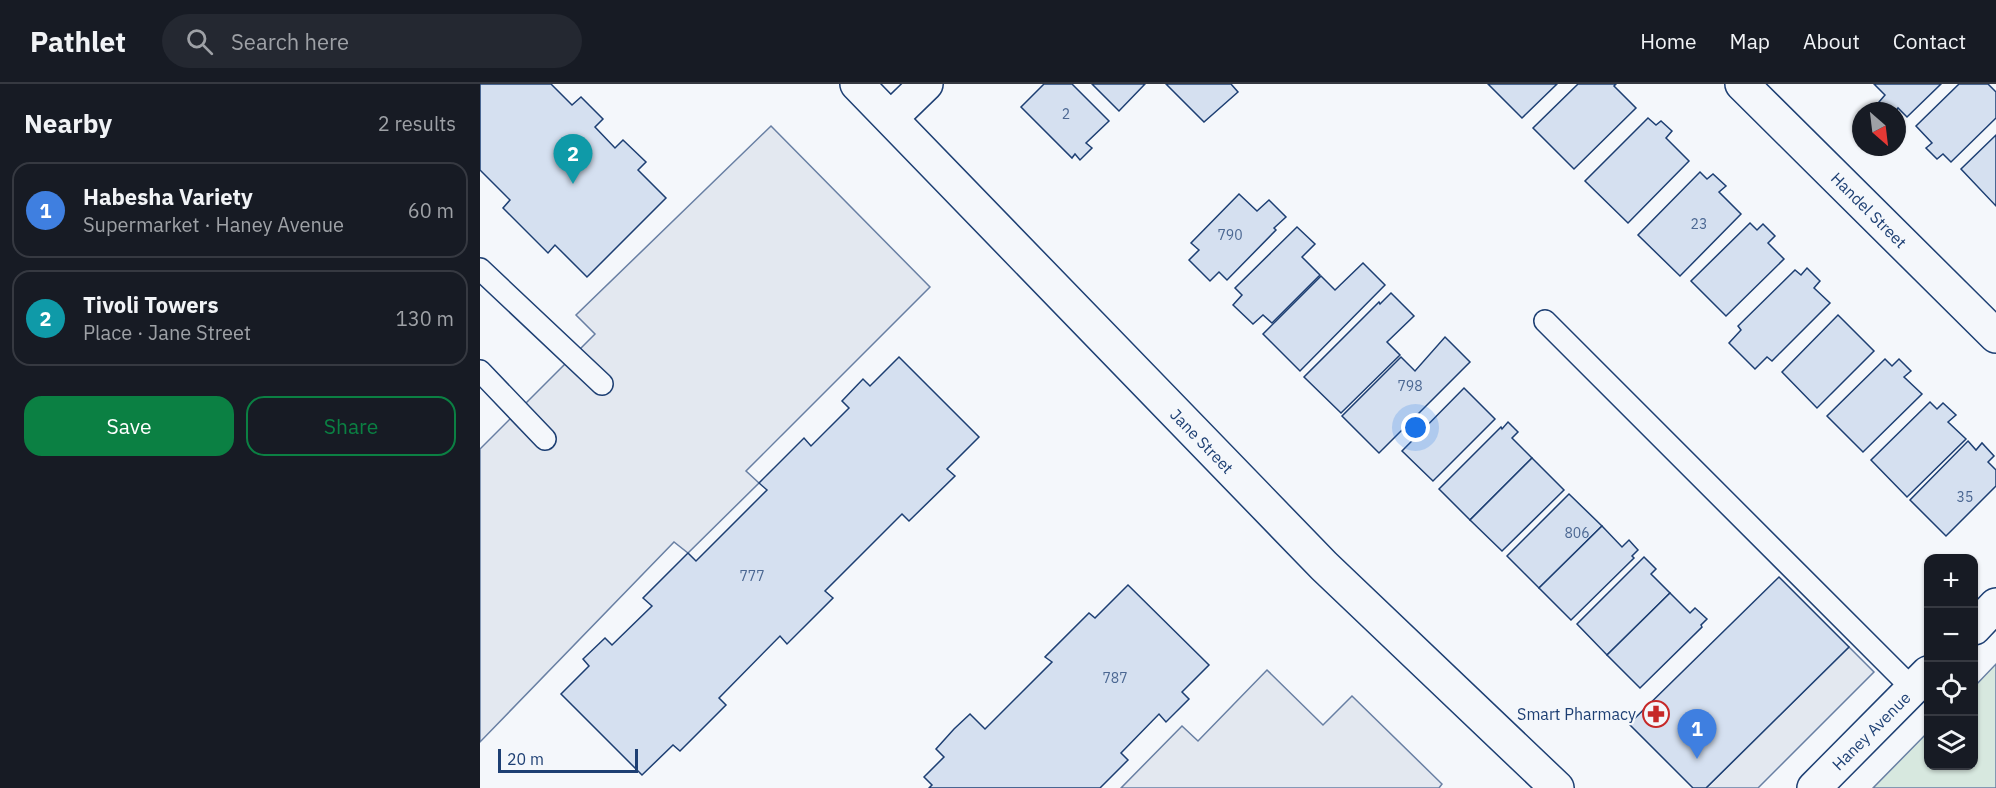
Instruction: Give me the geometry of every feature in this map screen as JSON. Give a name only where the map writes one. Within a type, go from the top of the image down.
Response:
[{"type":"main road","name":"Jane Street","points":[[857,84],[1316,558],[1557,788]]},
{"type":"main road","points":[[891,118],[926,84]]},
{"type":"main road","name":"Handel Street","points":[[1742,84],[1996,336]]},
{"type":"main road","points":[[1978,624],[1996,605]]},
{"type":"main road","name":"Haney Avenue","points":[[1814,788],[1921,681]]},
{"type":"lane","points":[[480,269],[602,384]]},
{"type":"lane","points":[[1545,321],[1921,681]]},
{"type":"lane","points":[[480,370],[545,440]]},
{"type":"shaded area","points":[[771,126],[930,287],[746,471],[759,483],[688,553],[674,542],[480,742],[480,449],[595,334],[576,315]]},
{"type":"shaded area","points":[[1849,647],[1874,672],[1758,788],[1706,788]]},
{"type":"shaded area","points":[[1996,664],[1996,788],[1873,788],[1924,736],[1924,770],[1978,770],[1978,683]]},
{"type":"shaded area","points":[[1267,670],[1323,725],[1352,696],[1442,784],[1439,788],[1121,788],[1182,726],[1198,741]]},
{"type":"building","points":[[480,84],[551,84],[572,105],[581,97],[603,119],[595,127],[615,148],[623,140],[646,162],[638,170],[666,198],[587,277],[555,245],[548,253],[503,208],[510,200],[480,170]]},
{"type":"building","points":[[1044,84],[1072,84],[1109,121],[1086,143],[1092,148],[1080,160],[1075,154],[1072,158],[1021,107]]},
{"type":"building","points":[[1092,84],[1145,84],[1119,111]]},
{"type":"building","points":[[1166,84],[1231,84],[1238,92],[1204,122]]},
{"type":"building","points":[[1488,84],[1557,84],[1522,118]]},
{"type":"building","points":[[1578,84],[1616,84],[1614,86],[1636,108],[1574,169],[1533,128]]},
{"type":"building","points":[[1874,84],[1941,84],[1907,117],[1906,102],[1879,102],[1885,95]]},
{"type":"building","points":[[1959,84],[1988,84],[1996,92],[1996,118],[1951,162],[1943,154],[1937,159],[1926,148],[1932,143],[1916,126]]},
{"type":"building","points":[[1648,118],[1656,125],[1661,121],[1672,131],[1666,138],[1689,161],[1628,223],[1585,181]]},
{"type":"building","points":[[1996,135],[1996,206],[1961,169]]},
{"type":"building","points":[[1700,172],[1707,179],[1713,174],[1726,186],[1719,192],[1741,214],[1680,276],[1638,235]]},
{"type":"building","points":[[1239,194],[1257,211],[1269,200],[1286,217],[1227,280],[1219,272],[1210,281],[1189,260],[1199,250],[1191,243]]},
{"type":"building","points":[[1750,223],[1757,230],[1763,224],[1775,236],[1768,243],[1784,259],[1726,316],[1691,281]]},
{"type":"building","points":[[1297,227],[1315,244],[1302,257],[1320,275],[1272,323],[1263,315],[1253,324],[1233,305],[1242,295],[1235,288]]},
{"type":"building","points":[[1363,263],[1385,285],[1300,371],[1263,334],[1321,276],[1335,290]]},
{"type":"building","points":[[1807,268],[1820,281],[1814,288],[1830,303],[1772,361],[1767,357],[1755,369],[1729,343],[1741,330],[1738,326],[1795,270],[1801,275]]},
{"type":"building","points":[[1391,293],[1414,316],[1387,342],[1400,355],[1341,413],[1304,377],[1379,302],[1380,304]]},
{"type":"building","points":[[1838,315],[1874,351],[1817,408],[1782,372]]},
{"type":"building","points":[[1445,337],[1470,362],[1379,453],[1342,416],[1401,357],[1415,371]]},
{"type":"building","points":[[899,357],[979,437],[947,469],[955,476],[909,521],[902,514],[825,591],[833,598],[787,644],[780,636],[719,698],[726,705],[680,751],[673,745],[642,775],[561,694],[589,666],[583,659],[605,638],[612,645],[652,606],[643,598],[688,553],[696,561],[767,490],[759,483],[804,438],[811,446],[849,408],[842,401],[863,379],[870,386]]},
{"type":"building","points":[[1885,359],[1892,366],[1899,359],[1911,371],[1904,377],[1922,394],[1863,452],[1827,416]]},
{"type":"building","points":[[1464,388],[1495,419],[1433,481],[1402,451]]},
{"type":"building","points":[[1930,402],[1937,409],[1943,403],[1956,415],[1948,422],[1966,439],[1907,497],[1871,460]]},
{"type":"building","points":[[1508,422],[1518,432],[1512,438],[1532,458],[1470,520],[1439,489]]},
{"type":"building","points":[[1968,441],[1976,450],[1982,443],[1994,456],[1988,462],[1996,470],[1996,486],[1946,536],[1910,500]]},
{"type":"building","points":[[1532,458],[1564,490],[1502,551],[1470,520]]},
{"type":"building","points":[[1569,494],[1602,526],[1539,588],[1507,556]]},
{"type":"building","points":[[1602,526],[1622,547],[1629,540],[1638,550],[1632,556],[1634,558],[1571,620],[1539,588]]},
{"type":"building","points":[[1644,557],[1656,569],[1651,574],[1670,593],[1607,655],[1577,624]]},
{"type":"building","points":[[1779,577],[1849,647],[1706,788],[1693,788],[1629,724]]},
{"type":"building","points":[[1128,585],[1209,665],[1182,692],[1189,699],[1166,722],[1159,714],[1121,753],[1128,760],[1100,788],[929,788],[932,785],[924,777],[944,757],[936,749],[954,729],[970,714],[985,729],[1052,662],[1045,657],[1089,613],[1095,618]]},
{"type":"building","points":[[1670,593],[1690,613],[1695,608],[1707,619],[1701,625],[1702,627],[1640,688],[1607,655]]},
{"type":"place","name":"Tivoli Towers","points":[[573,184]]},
{"type":"place","name":"Smart Pharmacy","points":[[1656,714]]},
{"type":"place","name":"Habesha Variety","points":[[1697,759]]}]
